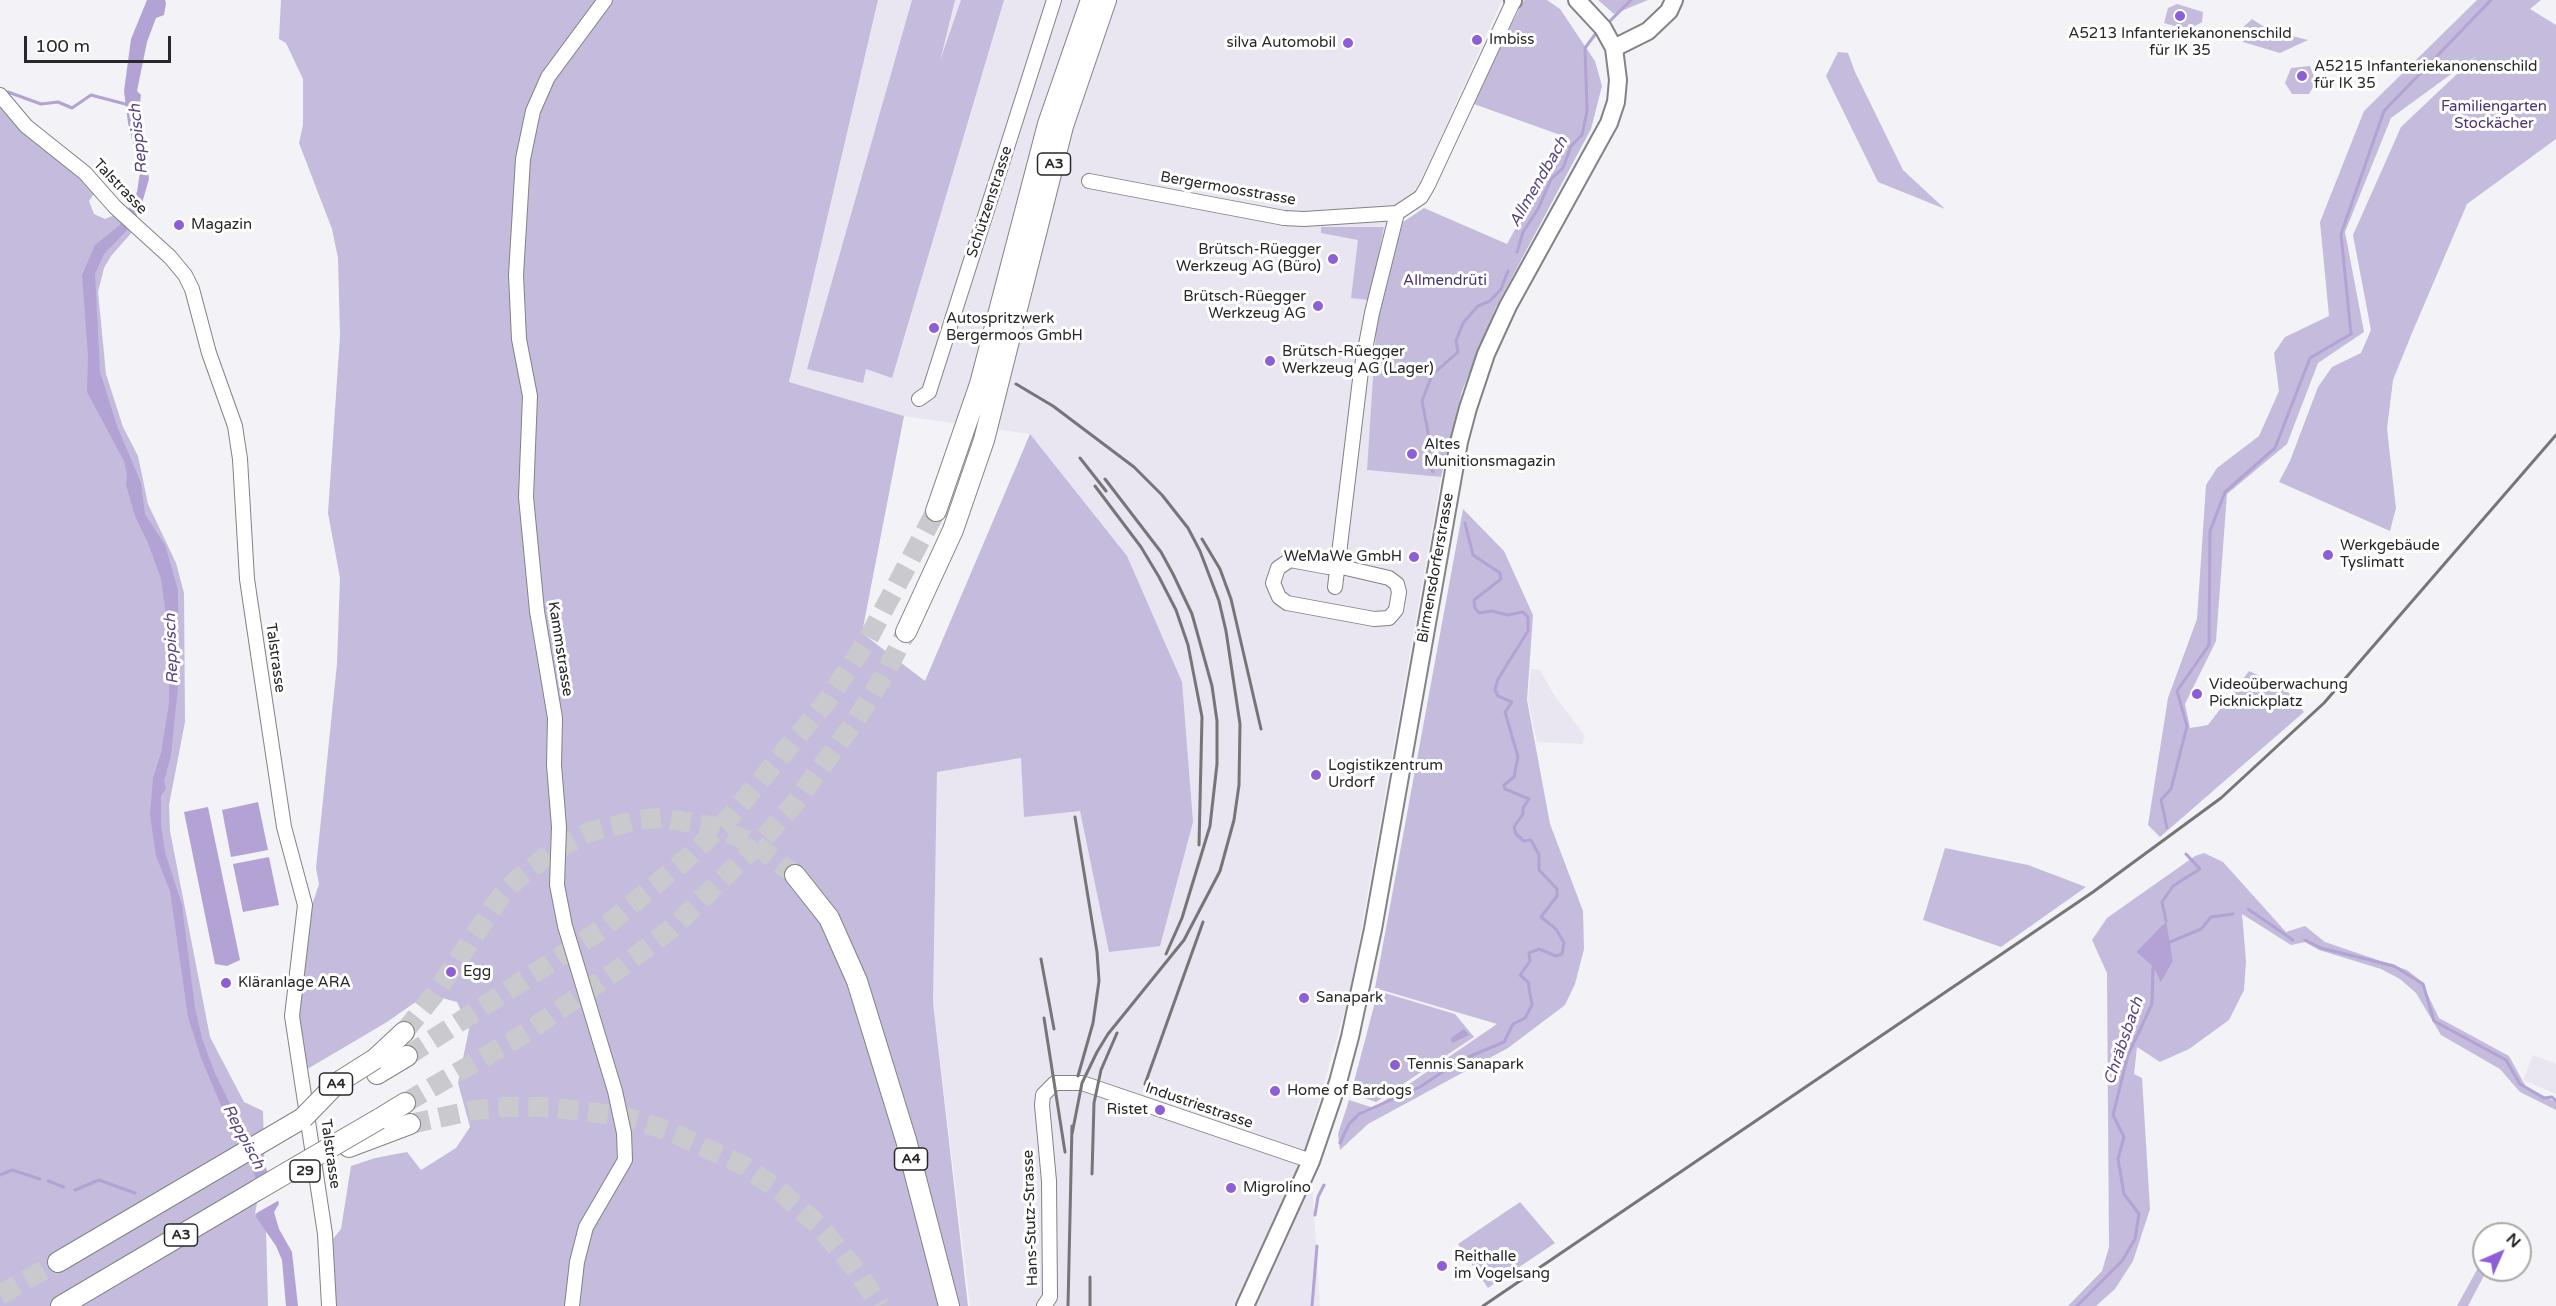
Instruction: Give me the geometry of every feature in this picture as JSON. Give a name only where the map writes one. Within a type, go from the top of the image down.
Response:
[{"type":"highway","name":"A3","points":[[936,511],[980,384],[1048,124],[1090,0]]},
{"type":"highway","name":"A3","points":[[906,632],[953,530],[984,440],[1063,126],[1106,0]]},
{"type":"highway","name":"A4","points":[[795,875],[829,918],[857,981],[906,1140],[950,1306]]},
{"type":"highway","points":[[376,1066],[404,1032]]},
{"type":"highway","name":"A3","points":[[58,1262],[303,1118],[376,1066],[407,1056]]},
{"type":"highway","name":"A3","points":[[61,1306],[259,1189],[380,1126],[405,1103]]},
{"type":"highway","points":[[380,1126],[410,1124]]},
{"type":"main road","points":[[1577,0],[1596,20],[1611,43],[1648,31],[1669,11],[1674,0]]},
{"type":"main road","name":"Birmensdorferstrasse","points":[[1245,1306],[1311,1161],[1338,1082],[1363,983],[1459,441],[1479,373],[1498,326],[1609,123],[1618,91],[1611,43]]},
{"type":"street","name":"Kammstrasse","points":[[572,1306],[577,1262],[586,1227],[625,1160],[624,1133],[615,1091],[565,926],[557,885],[559,827],[554,765],[555,718],[537,611],[526,497],[530,396],[519,339],[516,275],[523,159],[533,111],[548,77],[605,0]]},
{"type":"street","name":"Schützenstrasse","points":[[919,399],[929,392],[1054,0]]},
{"type":"street","points":[[1335,587],[1361,371],[1372,313],[1397,213],[1421,196],[1428,185],[1513,0]]},
{"type":"street","name":"Talstrasse","points":[[0,95],[34,133],[85,173],[120,213],[174,261],[190,284],[237,435],[247,579],[258,656],[284,827],[305,905],[292,998],[293,1025],[325,1234],[328,1306]]},
{"type":"street","name":"Bergermoosstrasse","points":[[1089,181],[1284,218],[1314,219],[1397,213]]},
{"type":"street","points":[[1290,560],[1328,567],[1338,563],[1346,568],[1389,578],[1396,584],[1399,602],[1389,618],[1374,619],[1290,604],[1279,597],[1273,583],[1278,568],[1290,560]]},
{"type":"street","name":"Industriestrasse","points":[[1077,1082],[1311,1161]]},
{"type":"street","name":"Hans-Stutz-Strasse","points":[[1044,1306],[1050,1297],[1049,1193],[1043,1095],[1055,1083],[1077,1082]]},
{"type":"shaded area","points":[[878,0],[1502,0],[1403,222],[1377,315],[1367,470],[1441,477],[1351,988],[1309,1136],[1320,1306],[970,1306],[933,1003],[937,772],[1022,758],[1080,810],[1109,952],[1030,434],[904,416],[789,382]]},
{"type":"shaded area","points":[[1531,669],[1540,670],[1554,695],[1585,736],[1582,744],[1537,742],[1528,700]]},
{"type":"shaded area","points":[[2533,1055],[2556,1064],[2556,1094],[2523,1080]]},
{"type":"green space","points":[[281,0],[878,0],[789,382],[904,416],[862,633],[925,681],[1030,434],[1127,556],[1182,682],[1193,822],[1160,946],[1109,952],[1080,811],[1024,817],[1021,758],[937,772],[933,1003],[968,1306],[336,1306],[333,1239],[341,1229],[351,1166],[375,1158],[407,1152],[421,1170],[456,1148],[470,1127],[458,1083],[469,1029],[457,1002],[427,994],[387,1022],[304,1071],[298,1027],[298,990],[309,914],[319,884],[316,868],[337,664],[340,578],[328,513],[340,336],[338,258],[332,229],[299,143],[303,125],[303,79],[286,43],[279,39]]},
{"type":"green space","points":[[912,0],[955,0],[940,61],[961,0],[1004,0],[892,378],[866,369],[863,383],[807,369]]},
{"type":"green space","name":"Allmendrüti","points":[[1524,0],[1547,0],[1560,9],[1595,61],[1602,86],[1591,129],[1495,309],[1462,391],[1441,477],[1367,470],[1377,315],[1403,222],[1424,208],[1507,244],[1566,137],[1471,103]]},
{"type":"green space","points":[[1598,0],[1648,0],[1614,14]]},
{"type":"green space","name":"Familiengarten Stockächer","points":[[2477,0],[2541,0],[2530,9],[2556,25],[2556,139],[2467,204],[2412,333],[2393,380],[2387,429],[2396,508],[2390,531],[2279,482],[2290,461],[2318,387],[2332,367],[2361,353],[2371,330],[2353,235],[2401,127],[2476,56],[2391,118],[2345,232],[2364,332],[2318,363],[2287,444],[2227,494],[2216,641],[2185,704],[2190,728],[2208,725],[2249,671],[2285,688],[2304,712],[2160,837],[2148,825],[2168,698],[2197,619],[2206,485],[2217,468],[2259,436],[2279,391],[2274,353],[2285,337],[2329,316],[2320,222],[2364,111]]},
{"type":"green space","points":[[2177,4],[2203,12],[2202,22],[2188,30],[2164,23],[2168,8]]},
{"type":"green space","points":[[2252,19],[2269,30],[2308,40],[2280,53],[2243,42],[2240,30]]},
{"type":"green space","points":[[1838,52],[1848,53],[1903,170],[1945,209],[1878,182],[1826,76]]},
{"type":"green space","points":[[2310,66],[2316,82],[2309,94],[2292,94],[2285,83],[2291,68]]},
{"type":"green space","points":[[0,104],[17,125],[95,192],[89,201],[94,214],[105,219],[117,214],[133,231],[111,256],[104,268],[98,292],[106,374],[123,427],[138,456],[148,504],[176,563],[184,593],[185,722],[169,805],[170,831],[210,1037],[244,1102],[263,1111],[268,1306],[0,1306]]},
{"type":"green space","points":[[1321,227],[1384,227],[1370,300],[1351,298],[1358,240],[1321,233]]},
{"type":"green space","points":[[1463,509],[1504,551],[1533,615],[1527,700],[1550,824],[1583,911],[1584,949],[1575,984],[1565,1005],[1508,1048],[1368,1124],[1340,1150],[1338,1134],[1349,1100],[1374,1108],[1497,1024],[1375,988]]},
{"type":"green space","points":[[1945,848],[2028,865],[2086,887],[2001,947],[1923,920]]},
{"type":"green space","points":[[2204,853],[2223,862],[2286,932],[2305,926],[2325,942],[2407,970],[2421,981],[2439,1018],[2509,1056],[2526,1087],[2556,1102],[2556,1110],[2520,1092],[2500,1069],[2441,1035],[2416,993],[2400,979],[2381,969],[2319,950],[2305,942],[2291,945],[2242,914],[2246,961],[2244,990],[2229,1020],[2189,1049],[2160,1062],[2137,1047],[2134,1074],[2142,1078],[2150,1209],[2133,1261],[2115,1289],[2096,1306],[2068,1306],[2102,1271],[2109,1247],[2107,973],[2092,940],[2107,918],[2195,856]],"holes":[[[2165,922],[2173,961],[2161,981],[2153,967],[2136,952]]]},
{"type":"green space","name":"Tennis Sanapark","points":[[1378,991],[1455,1014],[1474,1037],[1376,1102],[1351,1093]]},
{"type":"green space","points":[[1520,1202],[1555,1243],[1488,1288],[1458,1244]]},
{"type":"green space","points":[[2472,1279],[2472,1282],[2481,1282],[2468,1306],[2457,1306]]},
{"type":"water","name":"Reppisch","points":[[147,0],[165,0],[166,3],[164,15],[156,18],[147,42],[137,91],[141,95],[139,112],[149,179],[140,210],[130,227],[104,254],[95,274],[100,372],[117,426],[141,483],[145,514],[165,545],[178,590],[178,686],[171,755],[164,781],[166,788],[161,796],[161,825],[165,852],[182,905],[195,1008],[202,1038],[214,1071],[232,1108],[260,1154],[274,1187],[279,1204],[274,1212],[279,1229],[292,1252],[298,1306],[286,1306],[282,1260],[276,1246],[256,1217],[261,1197],[247,1153],[225,1115],[201,1058],[188,1017],[170,891],[156,856],[150,815],[153,778],[161,753],[169,703],[169,637],[161,579],[135,516],[126,485],[127,474],[124,461],[87,392],[88,355],[82,275],[95,245],[120,225],[137,192],[140,172],[128,123],[124,91],[131,39]]},
{"type":"water","points":[[258,802],[268,850],[231,857],[222,810]]},
{"type":"water","points":[[208,807],[240,960],[227,966],[215,964],[184,812]]},
{"type":"water","points":[[269,857],[279,905],[243,912],[233,864]]},
{"type":"water","points":[[2166,921],[2173,961],[2161,982],[2153,967],[2136,952]]},
{"type":"water","points":[[1464,1029],[1469,1035],[1452,1043],[1451,1038]]},
{"type":"pier","points":[[277,1186],[281,1199],[255,1214],[258,1197]]},
{"type":"waterway","name":"Allmendbach","points":[[1607,24],[1631,0]]},
{"type":"waterway","points":[[2167,828],[2161,800],[2171,789],[2187,726],[2177,691],[2209,645],[2210,531],[2225,492],[2275,448],[2310,358],[2351,334],[2341,234],[2384,111],[2491,0]]},
{"type":"waterway","name":"Allmendbach","points":[[1517,252],[1523,232],[1538,209],[1551,179],[1563,168],[1571,146],[1582,135],[1587,111],[1585,48],[1597,32]]},
{"type":"waterway","name":"Reppisch","points":[[8,92],[41,104],[58,102],[72,108],[91,95],[129,105]]},
{"type":"waterway","name":"Allmendbach","points":[[1433,472],[1429,465],[1428,432],[1422,401],[1432,375],[1458,352],[1456,341],[1463,323],[1478,306],[1490,301],[1501,289],[1508,271]]},
{"type":"waterway","name":"Allmendbach","points":[[1340,1143],[1349,1124],[1359,1114],[1420,1087],[1459,1061],[1504,1042],[1513,1024],[1525,1018],[1532,1005],[1528,982],[1520,975],[1530,961],[1529,953],[1539,949],[1556,956],[1562,954],[1564,943],[1556,929],[1541,917],[1557,896],[1557,889],[1539,870],[1539,855],[1531,840],[1524,841],[1516,834],[1514,827],[1529,799],[1505,789],[1504,785],[1514,777],[1518,757],[1505,712],[1512,702],[1498,696],[1495,690],[1498,679],[1528,631],[1528,617],[1523,612],[1508,615],[1492,611],[1479,613],[1475,608],[1474,600],[1501,579],[1500,573],[1473,555],[1465,523]]},
{"type":"waterway","points":[[2166,921],[2162,902],[2173,886],[2200,869],[2186,854]]},
{"type":"waterway","points":[[2248,909],[2293,940]]},
{"type":"waterway","points":[[2170,942],[2201,929],[2211,917],[2233,914]]},
{"type":"waterway","points":[[2305,940],[2321,948],[2394,966],[2423,984],[2434,1021],[2506,1060],[2520,1084],[2544,1098],[2552,1097],[2556,1101]]},
{"type":"waterway","name":"Chräbsbach","points":[[2077,1306],[2122,1261],[2135,1239],[2139,1214],[2124,1194],[2118,1159],[2124,1137],[2113,1115],[2128,1055],[2152,1004],[2153,967]]},
{"type":"waterway","points":[[0,1175],[12,1170],[40,1179]]},
{"type":"waterway","points":[[75,1190],[99,1180],[135,1193]]},
{"type":"waterway","points":[[48,1181],[64,1187]]},
{"type":"waterway","points":[[1315,1215],[1318,1197],[1324,1185]]},
{"type":"waterway","points":[[1312,1306],[1317,1246]]},
{"type":"tunnel","points":[[407,1056],[601,930],[692,854],[729,818],[826,702],[867,641],[936,511]]},
{"type":"tunnel","points":[[405,1103],[524,1034],[623,966],[672,928],[755,847],[791,808],[856,720],[886,672],[906,632]]},
{"type":"tunnel","points":[[404,1032],[434,995],[499,899],[514,882],[553,851],[592,831],[639,820],[661,818],[711,826],[753,843],[795,875]]},
{"type":"tunnel","points":[[410,1124],[475,1110],[549,1107],[622,1116],[666,1130],[741,1164],[780,1191],[819,1226],[857,1271],[880,1306]]},
{"type":"tunnel","points":[[0,1295],[58,1262]]},
{"type":"railway","points":[[1016,384],[1053,406],[1134,467],[1162,495],[1188,528],[1200,551],[1219,601],[1226,631],[1240,724],[1239,785],[1234,820],[1220,871],[1184,940],[1108,1034],[1097,1052],[1082,1083],[1072,1134]]},
{"type":"railway","points":[[1483,1306],[2093,892],[2221,798],[2324,703],[2556,435]]},
{"type":"railway","points":[[1080,458],[1106,491]]},
{"type":"railway","points":[[1105,479],[1161,552],[1192,614],[1212,686],[1217,721],[1217,764],[1210,826],[1182,918],[1166,954]]},
{"type":"railway","points":[[1095,486],[1141,547],[1159,577],[1176,610],[1188,645],[1202,717],[1199,845]]},
{"type":"railway","points":[[1202,539],[1220,569],[1231,599],[1261,729]]},
{"type":"railway","points":[[1075,817],[1097,952],[1099,981],[1093,1023],[1078,1076]]},
{"type":"railway","points":[[1145,1084],[1203,922]]},
{"type":"railway","points":[[1041,959],[1054,1029]]},
{"type":"railway","points":[[1044,1018],[1065,1152]]},
{"type":"railway","points":[[1092,1174],[1094,1103],[1101,1070],[1117,1033]]},
{"type":"railway","points":[[1068,1306],[1072,1126]]},
{"type":"railway","points":[[1090,1277],[1090,1306]]},
{"type":"place","name":"A5213 Infanteriekanonenschild für IK 35","points":[[2180,16]]},
{"type":"place","name":"Imbiss","points":[[1477,40]]},
{"type":"place","name":"silva Automobil","points":[[1348,43]]},
{"type":"place","name":"A5215 Infanteriekanonenschild für IK 35","points":[[2302,76]]},
{"type":"place","name":"Magazin","points":[[179,225]]},
{"type":"place","name":"Brütsch-Rüegger Werkzeug AG (Büro)","points":[[1333,259]]},
{"type":"place","name":"Brütsch-Rüegger Werkzeug AG","points":[[1318,306]]},
{"type":"place","name":"Autospritzwerk Bergermoos GmbH","points":[[934,328]]},
{"type":"place","name":"Brütsch-Rüegger Werkzeug AG (Lager)","points":[[1270,361]]},
{"type":"place","name":"Altes Munitionsmagazin","points":[[1412,454]]},
{"type":"place","name":"Werkgebäude Tyslimatt","points":[[2328,555]]},
{"type":"place","name":"WeMaWe GmbH","points":[[1414,557]]},
{"type":"place","name":"Videoüberwachung Picknickplatz","points":[[2197,694]]},
{"type":"place","name":"Logistikzentrum Urdorf","points":[[1316,775]]},
{"type":"place","name":"Egg","points":[[451,972]]},
{"type":"place","name":"Kläranlage ARA","points":[[226,983]]},
{"type":"place","name":"Sanapark","points":[[1304,998]]},
{"type":"place","name":"Tennis Sanapark","points":[[1395,1065]]},
{"type":"place","name":"Home of Bardogs","points":[[1275,1091]]},
{"type":"place","name":"Ristet","points":[[1160,1110]]},
{"type":"place","name":"Migrolino","points":[[1231,1188]]},
{"type":"place","name":"Reithalle im Vogelsang","points":[[1442,1266]]}]
